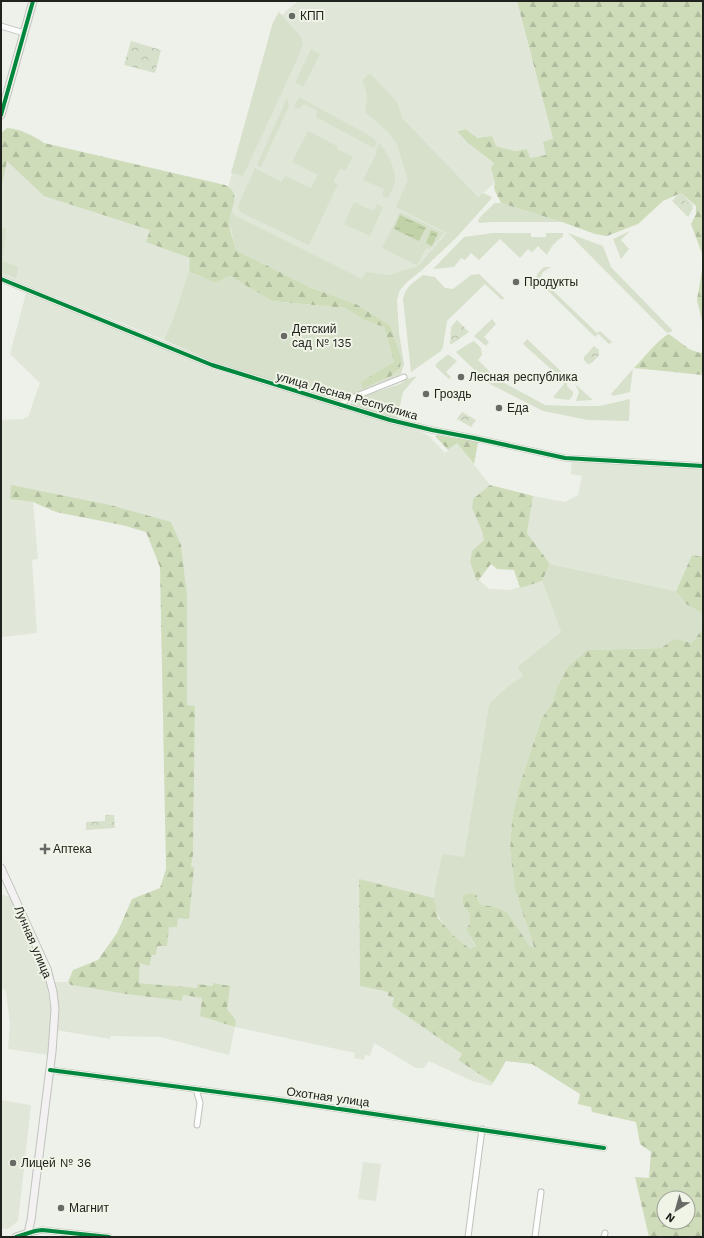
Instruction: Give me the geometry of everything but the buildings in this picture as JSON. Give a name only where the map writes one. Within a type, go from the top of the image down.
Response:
[{"type":"street","points":[[1,115],[33,1]]},
{"type":"street","points":[[1,26],[24,33]]},
{"type":"street","name":"улица Лесная Республика","points":[[1,279],[212,365],[390,420],[565,458],[703,466]]},
{"type":"street","points":[[342,406],[344,401],[404,377]]},
{"type":"street","name":"Лунная улица","points":[[1,868],[47,969],[55,1009],[50,1070],[31,1220],[27,1235]]},
{"type":"street","name":"Охотная улица","points":[[50,1070],[482,1129],[604,1148]]},
{"type":"street","points":[[196,1089],[200,1103],[197,1125]]},
{"type":"street","points":[[468,1237],[482,1129]]},
{"type":"street","points":[[535,1237],[541,1192]]},
{"type":"street","points":[[16,1237],[42,1230],[109,1237]]},
{"type":"shaded area","points":[[296,1],[517,1],[553,140],[546,155],[529,158],[527,149],[515,151],[496,146],[492,136],[477,138],[466,129],[457,130],[468,143],[494,163],[491,168],[495,183],[478,197],[419,267],[369,280],[363,281],[225,226],[228,188],[273,25],[296,3]]},
{"type":"shaded area","points":[[1,150],[202,233],[173,319],[164,340],[1,275]]},
{"type":"shaded area","points":[[26,293],[162,347],[211,369],[424,433],[430,437],[445,453],[457,443],[490,485],[473,499],[472,508],[482,531],[484,540],[472,551],[470,562],[477,582],[479,580],[489,589],[510,590],[542,581],[561,632],[517,667],[523,676],[507,687],[489,704],[464,858],[442,854],[434,898],[359,880],[360,986],[388,992],[394,997],[392,1006],[462,1054],[458,1060],[493,1083],[491,1086],[472,1081],[429,1061],[424,1068],[416,1068],[374,1043],[370,1056],[365,1055],[364,1060],[354,1058],[355,1053],[235,1027],[229,1055],[160,1037],[111,1036],[110,1039],[56,1030],[57,995],[54,982],[68,982],[72,985],[126,994],[182,1001],[183,995],[202,998],[201,1016],[234,1027],[236,1019],[227,1009],[213,983],[213,986],[198,984],[198,988],[139,983],[140,963],[152,955],[169,926],[178,918],[194,867],[191,866],[193,855],[195,706],[187,706],[187,595],[181,545],[110,505],[10,499],[33,502],[38,559],[32,560],[37,633],[1,637],[1,420],[22,419],[28,417],[40,383],[10,354]]},
{"type":"shaded area","points":[[572,461],[703,469],[703,557],[692,555],[676,591],[550,564],[527,533],[533,496],[565,502],[578,495],[582,476],[571,474]]},
{"type":"shaded area","points":[[1,894],[10,897],[19,913],[44,970],[51,1009],[49,1055],[8,1049],[10,1024],[6,991],[1,987]]},
{"type":"shaded area","name":"Лицей № 36","points":[[1,1100],[31,1105],[18,1221],[8,1229],[1,1228]]},
{"type":"shaded area","points":[[363,1162],[381,1164],[376,1201],[358,1199]]},
{"type":"green space","points":[[517,1],[703,1],[703,256],[691,224],[696,214],[696,206],[681,193],[663,201],[638,224],[607,236],[595,234],[501,203],[494,187],[495,183],[491,168],[494,163],[468,143],[457,131],[466,129],[477,138],[492,136],[496,146],[515,151],[527,149],[530,158],[546,155],[543,142],[553,139]]},
{"type":"green space","points":[[279,12],[301,37],[303,44],[243,176],[231,173],[273,22]]},
{"type":"green space","points":[[131,41],[161,50],[155,73],[124,65]]},
{"type":"green space","points":[[311,49],[320,54],[303,87],[295,83]]},
{"type":"green space","points":[[370,73],[397,102],[402,118],[478,197],[483,193],[492,198],[456,238],[400,290],[397,300],[399,333],[404,364],[401,374],[338,400],[333,400],[214,362],[164,340],[173,319],[189,271],[215,283],[230,276],[272,301],[345,308],[364,320],[384,327],[394,362],[362,382],[363,389],[391,376],[400,369],[390,325],[356,304],[312,288],[236,250],[229,223],[231,211],[236,216],[362,279],[366,272],[389,275],[418,266],[447,233],[396,207],[408,180],[397,144],[389,133],[365,112],[367,92],[362,81]]},
{"type":"green space","points":[[299,97],[372,137],[377,142],[374,148],[316,117],[317,110],[304,104],[299,109],[294,107]]},
{"type":"green space","points":[[287,98],[289,106],[261,167],[257,165]]},
{"type":"green space","points":[[7,128],[26,133],[44,143],[225,185],[233,192],[234,197],[229,225],[236,250],[312,288],[356,304],[390,325],[401,358],[400,369],[391,376],[363,389],[361,382],[394,362],[384,327],[364,320],[345,308],[272,301],[230,276],[215,283],[189,271],[190,258],[146,242],[150,230],[44,196],[7,161],[1,188],[1,133]]},
{"type":"green space","points":[[308,131],[337,146],[337,149],[353,157],[345,171],[340,169],[333,182],[338,184],[309,245],[240,212],[238,206],[255,168],[281,182],[285,176],[311,188],[318,175],[292,162]]},
{"type":"green space","points":[[379,143],[385,150],[395,177],[394,185],[388,198],[382,196],[384,189],[363,180],[376,154]]},
{"type":"green space","points":[[680,192],[692,204],[693,208],[683,199],[677,206],[672,201]]},
{"type":"green space","points":[[683,199],[693,208],[688,217],[677,206]]},
{"type":"green space","points":[[354,202],[373,211],[377,204],[383,207],[370,236],[344,224]]},
{"type":"green space","points":[[495,203],[501,203],[562,222],[479,223],[478,220]]},
{"type":"green space","points":[[400,212],[444,233],[430,249],[426,248],[417,265],[382,248]]},
{"type":"green space","points":[[1,228],[6,229],[2,261],[18,267],[16,278],[1,272]]},
{"type":"green space","points":[[630,231],[621,240],[629,249],[621,259],[613,239]]},
{"type":"green space","points":[[493,233],[531,233],[531,237],[546,237],[546,233],[563,233],[563,237],[554,244],[547,255],[538,246],[532,252],[528,249],[520,258],[500,239],[479,260],[471,253],[465,260],[461,258],[454,267],[433,269],[464,237]]},
{"type":"green space","points":[[568,233],[603,246],[611,267],[673,331],[667,333]]},
{"type":"green space","points":[[703,265],[703,325],[697,300]]},
{"type":"green space","points":[[544,267],[551,267],[543,272],[540,278],[597,333],[600,331],[612,342],[609,344],[598,334],[595,337],[536,279],[537,274]]},
{"type":"green space","points":[[479,274],[504,298],[502,300],[485,284],[447,321],[441,351],[411,372],[403,299],[408,288],[423,275],[435,277],[445,288],[453,289],[471,275]]},
{"type":"green space","points":[[492,319],[496,324],[484,337],[489,342],[486,346],[474,336]]},
{"type":"green space","points":[[457,320],[469,332],[450,345],[451,327]]},
{"type":"green space","points":[[669,334],[689,349],[700,353],[703,352],[703,375],[634,368],[656,344]]},
{"type":"green space","points":[[527,339],[567,377],[567,386],[573,392],[573,395],[569,400],[554,398],[564,384],[561,378],[523,344]]},
{"type":"green space","points":[[474,341],[481,348],[482,355],[478,360],[497,379],[545,405],[600,406],[630,399],[629,421],[588,420],[543,411],[488,383],[456,352]]},
{"type":"green space","points":[[594,346],[599,350],[599,355],[592,363],[588,364],[584,360],[584,357]]},
{"type":"green space","points":[[447,355],[457,361],[446,372],[451,377],[449,379],[436,367],[436,364]]},
{"type":"green space","points":[[633,369],[630,392],[613,396],[611,394]]},
{"type":"green space","points":[[417,376],[403,392],[397,419],[351,405],[351,403],[364,396],[400,384],[407,379]]},
{"type":"green space","points":[[575,384],[593,400],[576,401],[579,392]]},
{"type":"green space","points":[[462,412],[476,420],[471,427],[457,419]]},
{"type":"green space","points":[[437,435],[478,442],[474,464],[457,443],[448,450],[436,437]]},
{"type":"green space","points":[[11,485],[110,505],[171,522],[181,545],[187,595],[187,705],[195,706],[193,855],[191,866],[194,867],[189,919],[178,918],[177,927],[169,927],[167,946],[157,946],[156,955],[152,955],[149,966],[140,963],[139,983],[197,988],[198,984],[213,986],[213,983],[230,986],[227,1009],[236,1020],[235,1027],[200,1016],[202,998],[183,995],[182,1001],[71,985],[68,982],[73,970],[98,960],[117,933],[132,899],[160,888],[166,869],[160,567],[146,532],[122,525],[56,512],[33,502],[10,499]]},
{"type":"green space","points":[[490,485],[533,496],[527,533],[550,564],[542,581],[520,588],[514,570],[497,569],[491,564],[477,582],[470,562],[472,551],[484,540],[482,531],[472,508],[473,499]]},
{"type":"green space","points":[[692,555],[703,557],[703,614],[686,604],[676,591]]},
{"type":"green space","points":[[550,564],[676,591],[686,604],[703,614],[703,628],[692,643],[674,640],[661,648],[588,650],[556,690],[553,701],[541,720],[518,790],[512,820],[510,850],[515,890],[534,947],[530,948],[507,912],[480,904],[476,894],[469,893],[463,895],[463,905],[469,913],[470,923],[466,930],[476,947],[470,949],[451,933],[437,913],[434,897],[442,854],[464,857],[489,704],[507,687],[523,676],[517,667],[561,632],[542,581]]},
{"type":"green space","points":[[703,628],[703,1237],[649,1237],[635,1177],[649,1178],[651,1152],[640,1144],[636,1122],[592,1112],[591,1107],[578,1104],[580,1094],[532,1064],[506,1061],[493,1083],[458,1060],[462,1054],[392,1006],[394,997],[388,996],[388,992],[360,986],[359,879],[434,898],[438,918],[454,936],[470,949],[476,946],[466,930],[470,923],[469,913],[463,905],[463,895],[469,893],[476,894],[480,904],[507,912],[530,947],[534,947],[515,890],[510,850],[512,820],[518,790],[541,720],[553,701],[556,690],[568,667],[588,650],[661,648],[674,639],[692,643]]},
{"type":"green space","points":[[105,815],[114,815],[115,828],[86,830],[86,822],[105,821]]},
{"type":"water","points":[[400,215],[426,227],[419,241],[394,229]]},
{"type":"water","points":[[431,230],[438,233],[432,246],[426,243]]},
{"type":"cycle path","points":[[1,115],[33,1]]},
{"type":"cycle path","points":[[1,279],[212,365],[390,420],[565,458],[703,466]]},
{"type":"cycle path","points":[[50,1070],[272,1099],[604,1148]]},
{"type":"cycle path","points":[[16,1237],[42,1230],[109,1237]]},
{"type":"place","name":"КПП","points":[[292,16]]},
{"type":"place","name":"Продукты","points":[[516,282]]},
{"type":"place","name":"Детский сад № 135","points":[[284,336]]},
{"type":"place","name":"Лесная республика","points":[[461,377]]},
{"type":"place","name":"Гроздь","points":[[426,394]]},
{"type":"place","name":"Еда","points":[[499,408]]},
{"type":"place","name":"Аптека","points":[[45,849]]},
{"type":"place","name":"Лицей № 36","points":[[13,1163]]},
{"type":"place","name":"Магнит","points":[[61,1208]]}]
